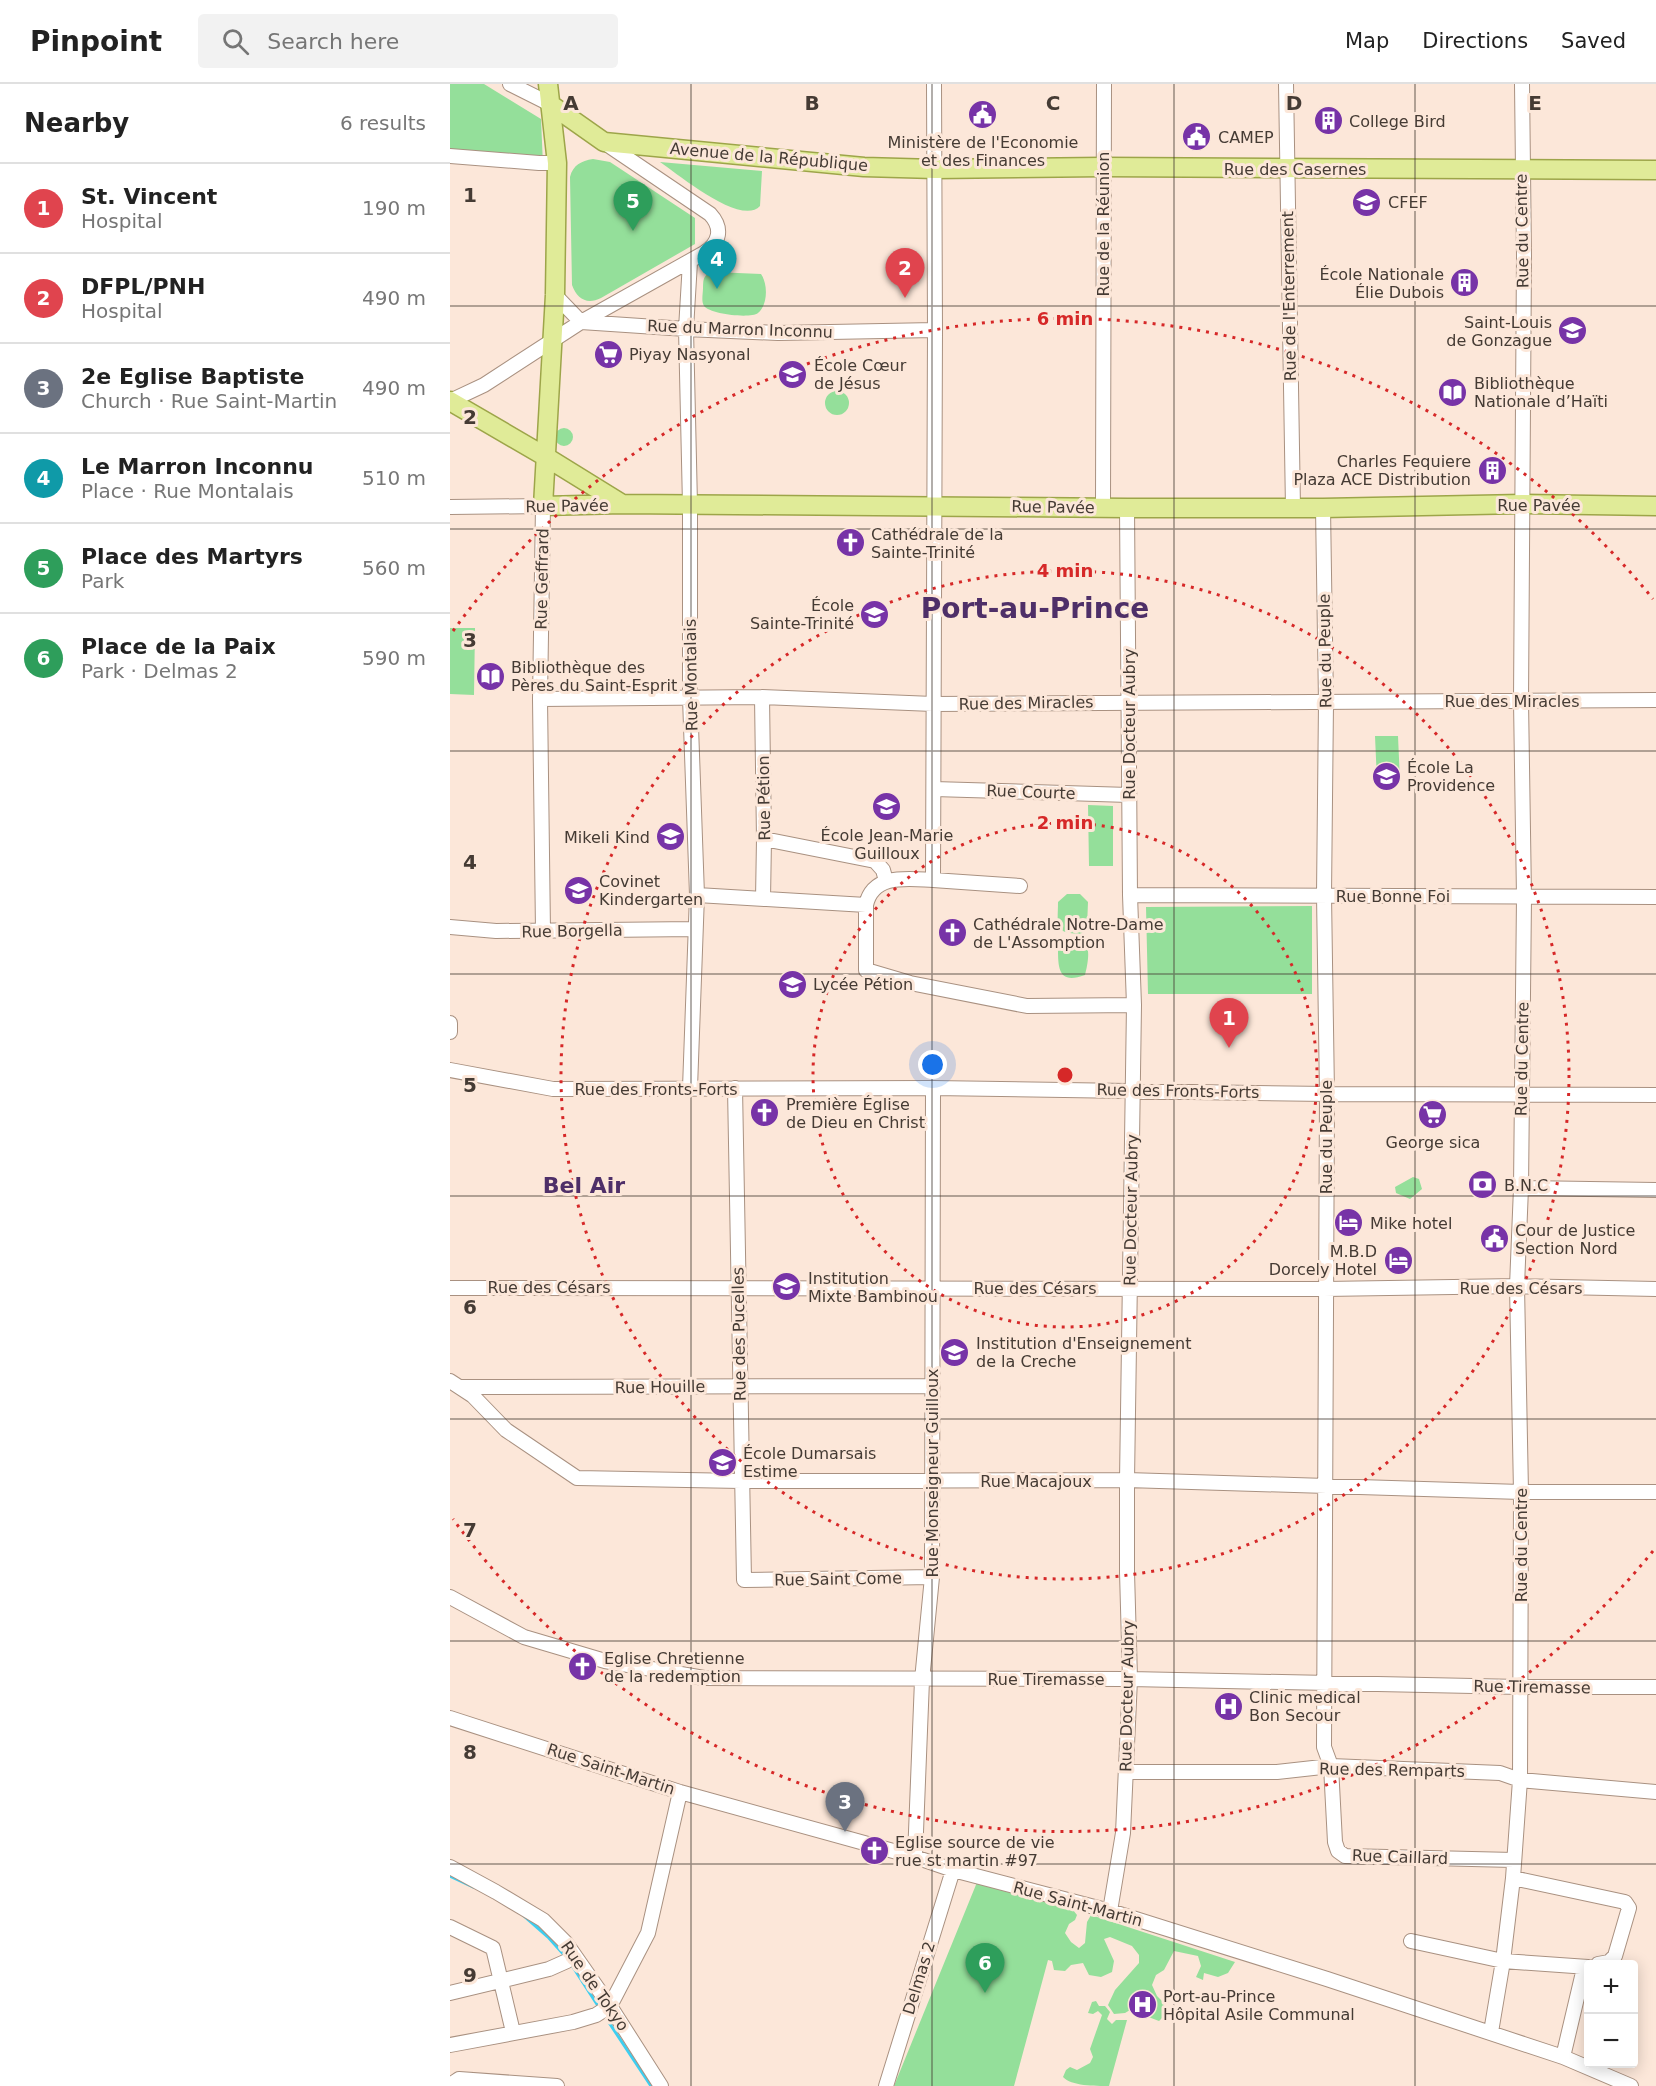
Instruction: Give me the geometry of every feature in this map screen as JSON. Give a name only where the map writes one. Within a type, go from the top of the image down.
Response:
[{"type":"main road","name":"Rue Geffrard","points":[[543,506],[555,295],[557,163],[548,84]]},
{"type":"main road","points":[[550,104],[604,142]]},
{"type":"main road","name":"Avenue de la République","points":[[604,142],[864,167],[935,169]]},
{"type":"main road","name":"Rue des Casernes","points":[[935,169],[1103,167],[1656,170]]},
{"type":"main road","points":[[450,401],[622,504]]},
{"type":"main road","name":"Rue Pavée","points":[[543,506],[622,504],[1323,508],[1522,504],[1656,506]]},
{"type":"street","points":[[510,84],[550,104]]},
{"type":"street","points":[[933,880],[934,84]]},
{"type":"street","name":"Rue de la Réunion","points":[[1103,508],[1104,84]]},
{"type":"street","name":"Rue de l'Enterrement","points":[[1286,84],[1293,508]]},
{"type":"street","name":"Rue du Centre","points":[[1491,2032],[1503,1961],[1513,1878],[1520,1780],[1521,1492],[1517,1286],[1521,1188],[1524,897],[1521,701],[1524,256],[1521,170],[1522,84]]},
{"type":"street","points":[[450,401],[484,385],[581,322],[713,247],[719,233],[717,223],[707,211],[604,142]]},
{"type":"street","points":[[450,156],[539,164],[557,163]]},
{"type":"street","name":"Rue Montalais","points":[[690,262],[686,329],[690,505],[690,698],[697,895],[690,1088]]},
{"type":"street","points":[[555,295],[581,322]]},
{"type":"street","name":"Rue du Marron Inconnu","points":[[581,322],[778,333],[935,330]]},
{"type":"street","name":"Rue Pavée","points":[[450,507],[543,506]]},
{"type":"street","name":"Rue Geffrard","points":[[543,506],[540,699],[543,931]]},
{"type":"street","name":"Rue Docteur Aubry","points":[[1110,1911],[1123,1833],[1130,1679],[1126,1572],[1134,1005],[1130,895],[1127,508]]},
{"type":"street","name":"Rue du Peuple","points":[[1323,508],[1327,1094],[1324,1747],[1331,1766]]},
{"type":"street","name":"Rue des Miracles","points":[[540,699],[762,698],[933,704],[1656,700]]},
{"type":"street","name":"Rue Pétion","points":[[762,698],[763,899]]},
{"type":"street","name":"Rue Courte","points":[[934,789],[1129,795]]},
{"type":"street","points":[[764,839],[866,858],[879,864],[886,881]]},
{"type":"street","points":[[1020,886],[933,880],[886,881],[871,891],[866,905],[866,970],[917,984],[1028,1006],[1134,1005]]},
{"type":"street","points":[[697,895],[866,905]]},
{"type":"street","name":"Rue Bonne Foi","points":[[1130,895],[1656,897]]},
{"type":"street","name":"Rue Borgella","points":[[450,927],[496,932],[695,929]]},
{"type":"street","points":[[450,1023],[450,1032]]},
{"type":"street","name":"Rue des Fronts-Forts","points":[[450,1070],[553,1089],[933,1088],[1327,1094],[1656,1095]]},
{"type":"street","name":"Rue des Pucelles","points":[[735,1088],[744,1580]]},
{"type":"street","name":"Rue Monseigneur Guilloux","points":[[915,1857],[922,1680],[932,1578],[933,1088]]},
{"type":"street","points":[[1521,1188],[1656,1190]]},
{"type":"street","name":"Rue des Césars","points":[[450,1288],[1325,1289],[1517,1286],[1656,1290]]},
{"type":"street","name":"Rue Macajoux","points":[[455,1384],[506,1430],[577,1478],[741,1481],[1127,1480],[1521,1492],[1656,1492]]},
{"type":"street","name":"Rue Houille","points":[[455,1384],[932,1386]]},
{"type":"street","name":"Rue Saint Come","points":[[744,1580],[932,1578]]},
{"type":"street","name":"Rue Tiremasse","points":[[450,1598],[524,1637],[605,1661],[705,1678],[1130,1679],[1521,1687],[1656,1687]]},
{"type":"street","name":"Rue Saint-Martin","points":[[450,1718],[680,1791],[915,1857],[953,1870],[1110,1911],[1491,2032],[1563,2057],[1631,2086]]},
{"type":"street","name":"Rue des Remparts","points":[[1127,1772],[1277,1772],[1331,1766],[1500,1773],[1520,1780],[1656,1792]]},
{"type":"street","name":"Rue Caillard","points":[[1331,1766],[1335,1842],[1338,1851],[1345,1856],[1514,1860]]},
{"type":"street","points":[[450,2045],[573,2022],[605,2010],[648,1933],[680,1791]]},
{"type":"street","name":"Rue de Tokyo","points":[[450,1867],[543,1920],[566,1943],[605,2010],[661,2086]]},
{"type":"street","name":"Delmas 2","points":[[886,2086],[953,1870]]},
{"type":"street","points":[[1513,1878],[1625,1902],[1629,1908],[1613,1959],[1610,1960]]},
{"type":"street","points":[[450,1927],[493,1948],[513,2032]]},
{"type":"street","points":[[1411,1941],[1503,1961],[1584,1966]]},
{"type":"street","points":[[450,1993],[549,1969],[567,1961]]},
{"type":"street","points":[[1563,2057],[1584,1986]]},
{"type":"street","points":[[450,2085],[459,2079],[557,2086]]},
{"type":"green space","points":[[450,84],[484,84],[541,119],[543,165],[450,151]]},
{"type":"green space","points":[[593,159],[610,162],[695,218],[695,244],[601,298],[587,301],[577,294],[572,285],[570,177],[578,164]]},
{"type":"green space","points":[[660,162],[762,171],[760,206],[751,211],[739,210],[725,204],[695,187]]},
{"type":"green space","points":[[714,272],[761,274],[766,294],[764,305],[758,313],[739,316],[714,311],[704,306],[702,300],[704,279],[706,275]]},
{"type":"green space","points":[[837,391],[846,394],[849,403],[846,412],[837,415],[828,412],[825,403],[828,394]]},
{"type":"green space","points":[[564,428],[570,431],[573,437],[570,443],[564,446],[558,443],[555,437],[558,431]]},
{"type":"green space","points":[[450,628],[475,628],[474,695],[450,694]]},
{"type":"green space","points":[[1375,736],[1398,736],[1400,781],[1377,781]]},
{"type":"green space","points":[[1088,805],[1113,806],[1113,866],[1089,866]]},
{"type":"green space","points":[[1067,894],[1080,894],[1088,902],[1087,927],[1082,934],[1066,932],[1059,927],[1058,902]]},
{"type":"green space","points":[[1312,906],[1312,994],[1148,994],[1146,907]]},
{"type":"green space","points":[[1067,941],[1083,941],[1086,944],[1088,957],[1085,975],[1069,978],[1061,973],[1058,947]]},
{"type":"green space","points":[[1413,1177],[1419,1179],[1422,1189],[1410,1199],[1396,1193],[1395,1187]]},
{"type":"green space","points":[[982,1870],[1064,1900],[1062,1907],[1073,1910],[1077,1915],[1065,1933],[1079,1948],[1085,1943],[1087,1922],[1091,1915],[1235,1962],[1228,1973],[1218,1977],[1204,1973],[1203,1980],[1196,1977],[1201,1966],[1198,1956],[1174,1951],[1164,1970],[1156,1975],[1152,1985],[1157,1996],[1165,2004],[1165,2015],[1159,2021],[1130,2010],[1114,2014],[1108,2005],[1115,1990],[1139,1963],[1139,1955],[1132,1946],[1110,1937],[1104,1939],[1114,1961],[1112,1972],[1101,1977],[1089,1975],[1083,1963],[1071,1965],[1065,1971],[1054,1970],[1052,1961],[1048,1960],[1014,2086],[894,2086]]},
{"type":"green space","points":[[1096,2001],[1099,2006],[1105,2006],[1110,2012],[1107,2019],[1112,2024],[1116,2020],[1127,2020],[1109,2086],[1077,2084],[1063,2077],[1070,2067],[1077,2070],[1090,2063],[1093,2057],[1090,2049],[1102,2015],[1098,2011],[1093,2014],[1088,2013],[1092,2002]]},
{"type":"waterway","points":[[450,1876],[473,1887]]},
{"type":"waterway","points":[[523,1915],[565,1956]]},
{"type":"waterway","points":[[571,1964],[600,2009]]},
{"type":"waterway","points":[[604,2015],[651,2086]]},
{"type":"place","name":"Ministère de l'Economie et des Finances","points":[[983,114]]},
{"type":"place","name":"College Bird","points":[[1328,121]]},
{"type":"place","name":"CAMEP","points":[[1197,137]]},
{"type":"place","name":"CFEF","points":[[1367,202]]},
{"type":"place","name":"Place des Martyrs","points":[[633,231]]},
{"type":"place","name":"École Nationale Élie Dubois","points":[[1465,283]]},
{"type":"place","name":"Le Marron Inconnu","points":[[717,289]]},
{"type":"place","name":"DFPL/PNH","points":[[905,298]]},
{"type":"place","name":"Saint-Louis de Gonzague","points":[[1573,331]]},
{"type":"place","name":"Piyay Nasyonal","points":[[608,354]]},
{"type":"place","name":"École Cœur de Jésus","points":[[793,374]]},
{"type":"place","name":"Bibliothèque Nationale d’Haïti","points":[[1453,392]]},
{"type":"place","name":"Charles Fequiere Plaza ACE Distribution","points":[[1492,470]]},
{"type":"place","name":"Cathédrale de la Sainte-Trinité","points":[[850,543]]},
{"type":"place","name":"École Sainte-Trinité","points":[[875,614]]},
{"type":"place","name":"Bibliothèque des Pères du Saint-Esprit","points":[[490,676]]},
{"type":"place","name":"École La Providence","points":[[1386,776]]},
{"type":"place","name":"École Jean-Marie Guilloux","points":[[887,807]]},
{"type":"place","name":"Mikeli Kind","points":[[671,837]]},
{"type":"place","name":"Covinet Kindergarten","points":[[578,890]]},
{"type":"place","name":"Cathédrale Notre-Dame de L'Assomption","points":[[952,933]]},
{"type":"place","name":"Lycée Pétion","points":[[792,984]]},
{"type":"place","name":"St. Vincent","points":[[1229,1048]]},
{"type":"place","name":"Première Église de Dieu en Christ","points":[[765,1113]]},
{"type":"place","name":"George sica","points":[[1433,1114]]},
{"type":"place","name":"B.N.C","points":[[1483,1185]]},
{"type":"place","name":"Mike hotel","points":[[1349,1223]]},
{"type":"place","name":"Cour de Justice Section Nord","points":[[1494,1239]]},
{"type":"place","name":"M.B.D Dorcely Hotel","points":[[1398,1260]]},
{"type":"place","name":"Institution Mixte Bambinou","points":[[787,1287]]},
{"type":"place","name":"Institution d'Enseignement de la Creche","points":[[955,1352]]},
{"type":"place","name":"École Dumarsais Estime","points":[[722,1462]]},
{"type":"place","name":"Eglise Chretienne de la redemption","points":[[583,1667]]},
{"type":"place","name":"Clinic medical Bon Secour","points":[[1228,1706]]},
{"type":"place","name":"2e Eglise Baptiste","points":[[845,1832]]},
{"type":"place","name":"Eglise source de vie rue st martin #97","points":[[874,1851]]},
{"type":"place","name":"Place de la Paix","points":[[985,1993]]},
{"type":"place","name":"Port-au-Prince Hôpital Asile Communal","points":[[1142,2005]]},
{"type":"district","name":"Port-au-Prince","points":[[1035,608]]},
{"type":"district","name":"Bel Air","points":[[584,1185]]}]
